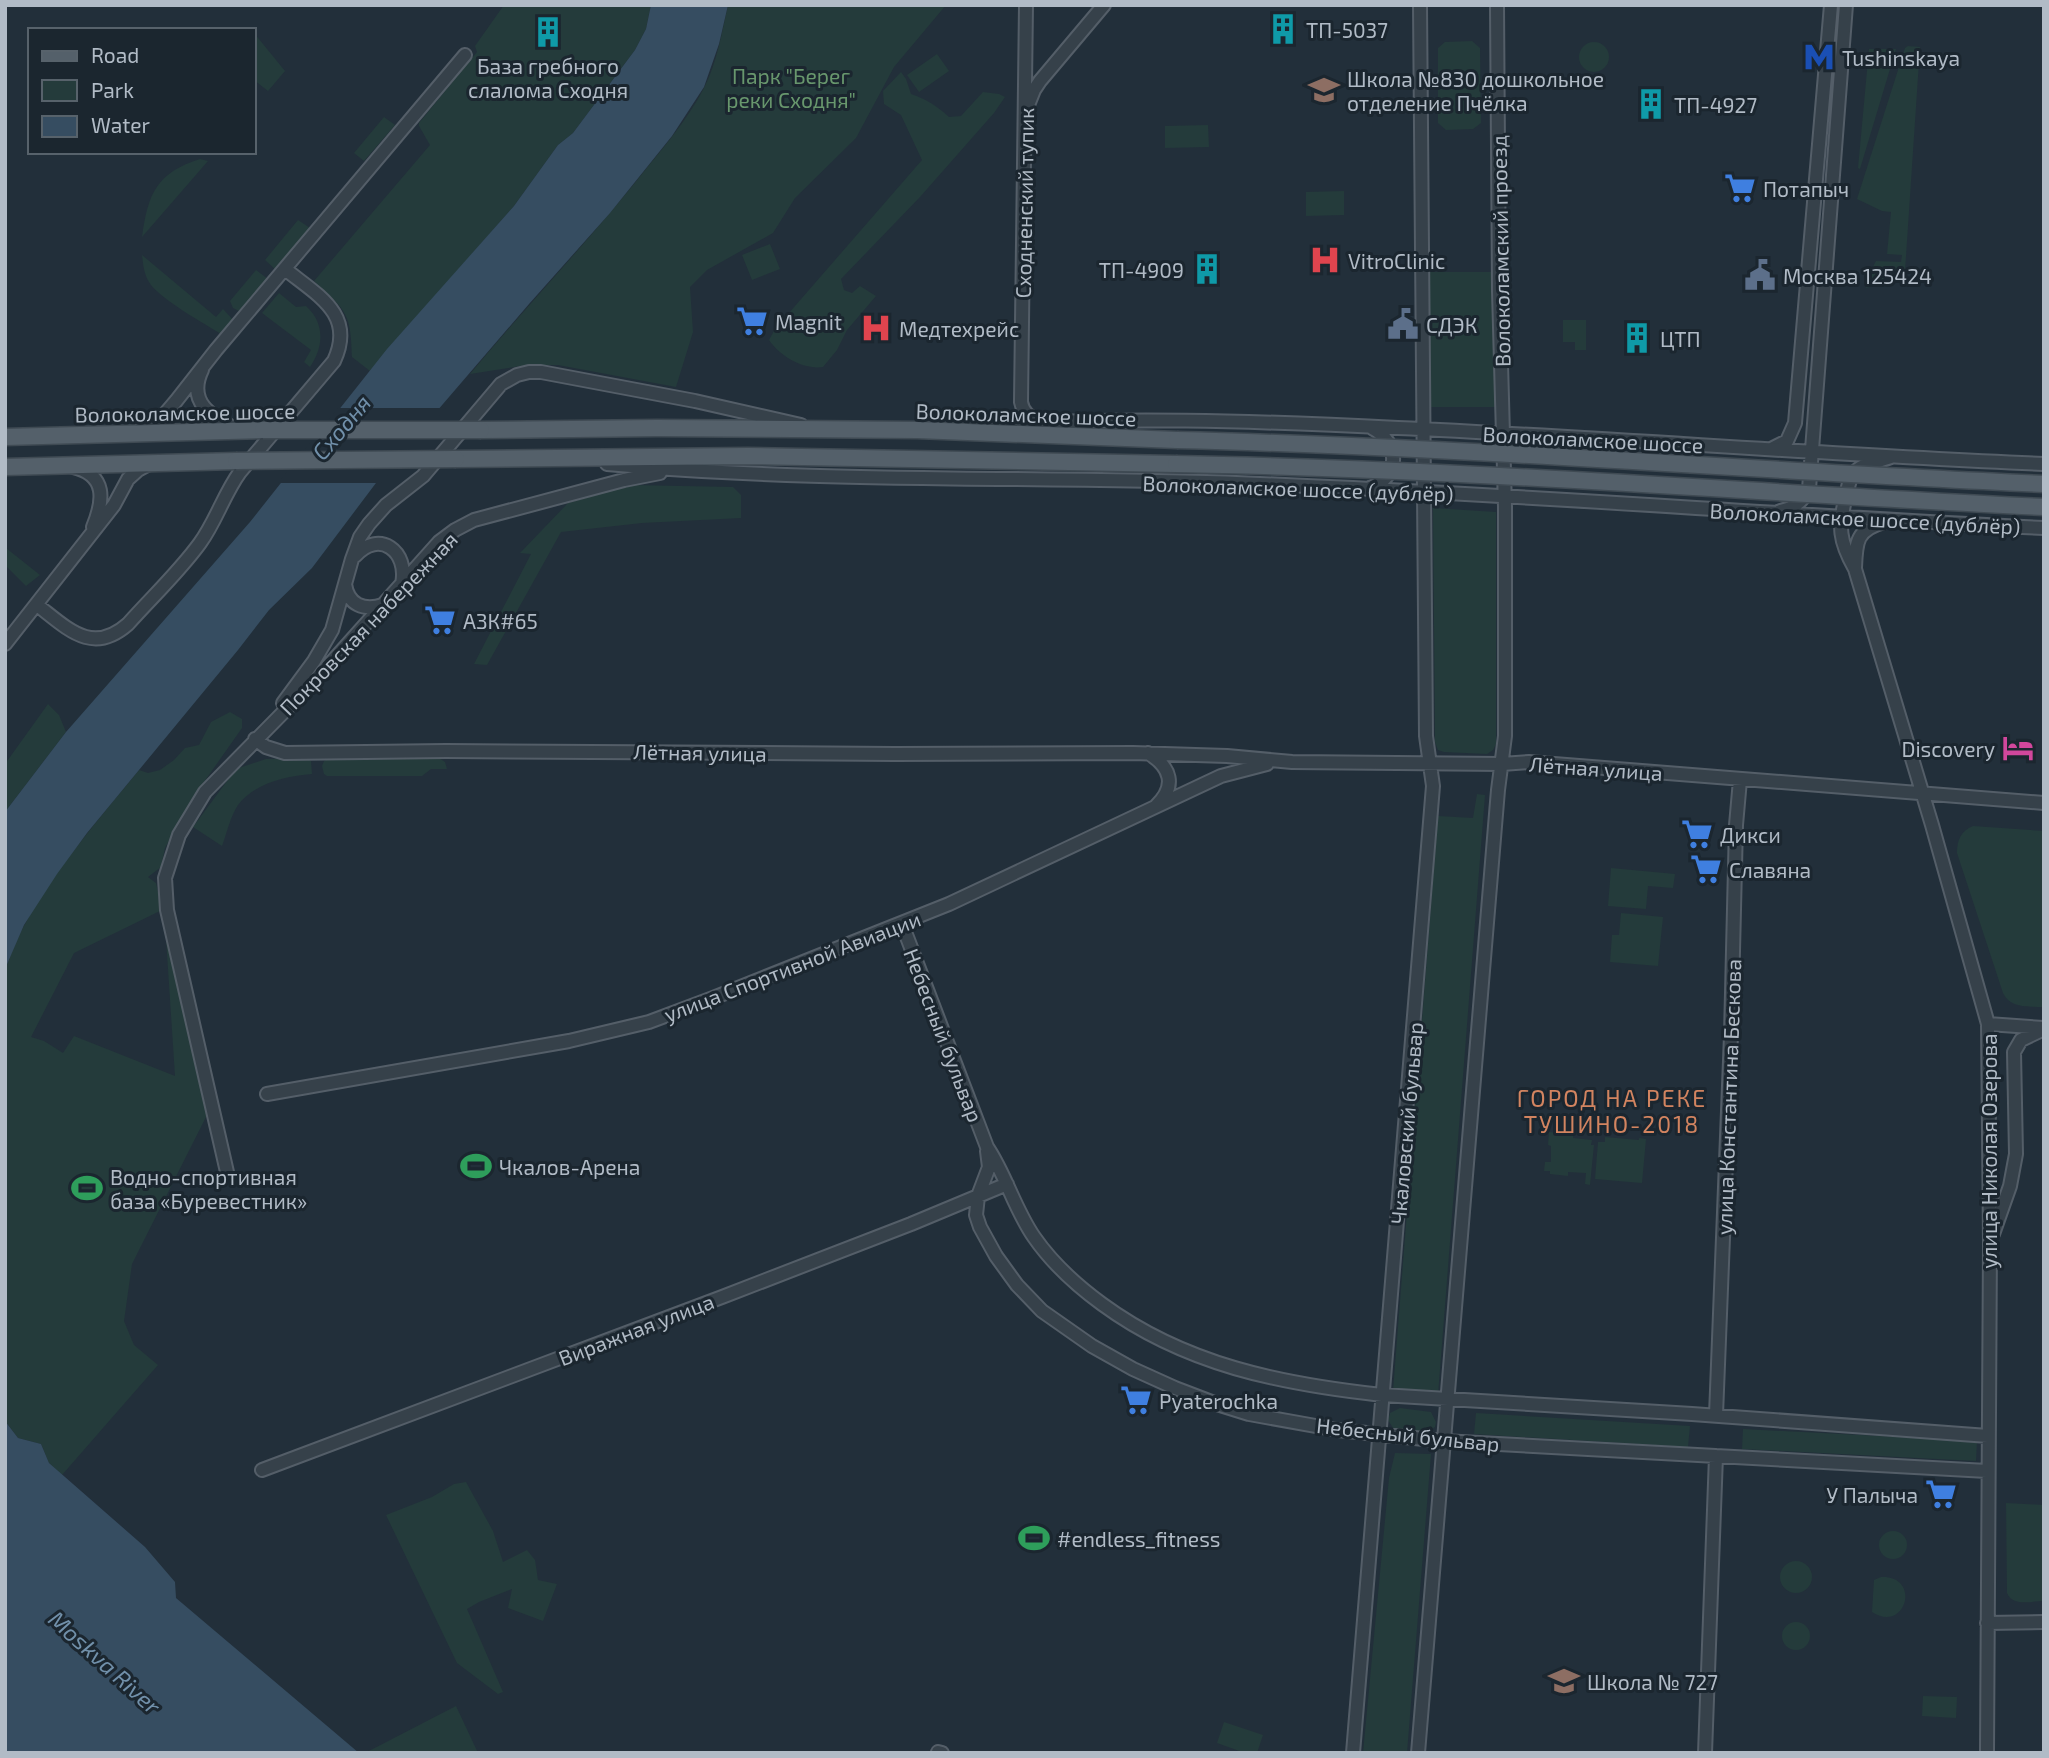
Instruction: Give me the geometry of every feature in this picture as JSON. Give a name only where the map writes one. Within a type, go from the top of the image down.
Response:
[{"type":"main road","name":"Волоколамское шоссе","points":[[5,437],[263,430],[917,430],[1406,448],[1882,477],[2044,484]]},
{"type":"main road","name":"Волоколамское шоссе","points":[[5,467],[236,461],[748,456],[1176,464],[1424,471],[2044,507]]},
{"type":"street","name":"Сходненский тупик","points":[[1021,402],[1026,5]]},
{"type":"street","points":[[1026,112],[1040,81],[1104,5]]},
{"type":"street","points":[[1420,5],[1423,492]]},
{"type":"street","name":"Волоколамский проезд","points":[[1497,5],[1499,282],[1505,496]]},
{"type":"street","points":[[1770,449],[1787,441],[1795,424],[1831,5]]},
{"type":"street","points":[[1777,513],[1795,506],[1806,496],[1809,489],[1846,5]]},
{"type":"street","points":[[134,433],[165,414],[465,55]]},
{"type":"street","points":[[37,605],[76,634],[90,639],[109,637],[128,624],[200,543],[229,487],[334,361],[340,350],[341,329],[333,311],[285,269]]},
{"type":"street","points":[[207,361],[198,384],[200,401],[212,416],[238,431]]},
{"type":"street","name":"Покровская набережная","points":[[255,739],[314,662],[332,630],[352,559],[360,537],[369,524],[386,505],[423,476],[494,391],[509,378],[529,372],[541,372],[695,401],[822,429]]},
{"type":"street","points":[[1021,402],[1028,416],[1048,422]]},
{"type":"street","points":[[995,424],[1011,416],[1021,402]]},
{"type":"street","points":[[917,430],[995,424],[1167,419],[1369,426],[2044,464]]},
{"type":"street","points":[[1366,489],[1384,480],[1393,461],[1388,440],[1369,426]]},
{"type":"street","name":"улица Николая Озерова","points":[[1891,457],[1856,471],[1850,482],[1841,516],[1841,537],[1855,569],[1987,1024],[1990,1244],[1987,1753]]},
{"type":"street","name":"Волоколамское шоссе (дублёр)","points":[[553,458],[731,473],[1234,483],[1366,489],[2044,528]]},
{"type":"street","points":[[5,644],[114,505],[128,479],[152,463]]},
{"type":"street","points":[[63,465],[88,472],[101,491],[99,512],[87,540]]},
{"type":"street","name":"Покровская набережная","points":[[227,1172],[167,910],[165,878],[179,835],[205,792],[320,675],[439,542],[455,530],[474,520],[648,475],[692,470]]},
{"type":"street","name":"Чкаловский бульвар","points":[[1353,1753],[1433,786],[1426,728],[1423,492]]},
{"type":"street","points":[[1418,1753],[1497,800],[1505,736],[1505,496]]},
{"type":"street","name":"улица Николая Озерова","points":[[1855,569],[1856,546],[1862,533],[1892,519]]},
{"type":"street","points":[[352,559],[364,547],[379,544],[392,548],[400,556],[404,568],[402,584]]},
{"type":"street","points":[[345,583],[349,596],[358,605],[366,608],[383,605]]},
{"type":"street","name":"Лётная улица","points":[[255,739],[266,747],[285,753],[1176,753],[1292,762],[1530,762],[2044,803]]},
{"type":"street","points":[[1148,753],[1159,760],[1167,771],[1170,786],[1164,799],[1155,807]]},
{"type":"street","name":"улица Спортивной Авиации","points":[[267,1094],[569,1041],[649,1022],[950,904],[1221,776],[1263,764],[1292,762]]},
{"type":"street","name":"улица Константина Бескова","points":[[1716,1416],[1731,1035],[1736,825],[1740,780]]},
{"type":"street","name":"Небесный бульвар","points":[[902,924],[987,1147],[998,1164],[1017,1210],[1034,1238],[1061,1269],[1088,1293],[1144,1332],[1178,1349],[1230,1367],[1334,1389],[1382,1395],[1988,1436]]},
{"type":"street","points":[[1987,1024],[2044,1029]]},
{"type":"street","points":[[1990,1244],[2010,1186],[2016,1154],[2014,1052],[2021,1040],[2044,1029]]},
{"type":"street","name":"Небесный бульвар","points":[[987,1147],[989,1167],[978,1196],[976,1215],[996,1256],[1017,1284],[1042,1311],[1092,1346],[1154,1379],[1217,1404],[1338,1430],[1443,1441],[1987,1471]]},
{"type":"street","name":"Виражная улица","points":[[262,1470],[745,1288],[1007,1184]]},
{"type":"street","points":[[1705,1753],[1716,1456]]},
{"type":"street","points":[[1987,1623],[2044,1622]]},
{"type":"green space","points":[[504,5],[651,5],[646,29],[635,50],[573,133],[558,145],[514,206],[370,371],[352,357],[350,330],[345,313],[314,281],[430,145],[419,123],[477,52],[475,46]]},
{"type":"green space","name":"Парк \"Берег реки Сходня\"","points":[[728,5],[946,5],[894,67],[856,138],[795,198],[773,233],[707,270],[690,287],[693,332],[676,387],[558,365],[527,365],[470,374],[618,204],[682,124],[709,78]]},
{"type":"green space","points":[[256,35],[285,71],[268,91],[256,82]]},
{"type":"green space","points":[[1472,41],[1480,48],[1481,123],[1473,129],[1446,130],[1438,123],[1438,48],[1445,42]]},
{"type":"green space","points":[[1594,42],[1600,43],[1608,51],[1608,63],[1600,71],[1594,72],[1588,71],[1580,63],[1579,57],[1580,51],[1588,43]]},
{"type":"green space","points":[[1920,47],[1905,271],[1907,277],[1866,288],[1866,280],[1876,261],[1901,262],[1902,255],[1887,254],[1891,212],[1882,211],[1857,199],[1905,48]]},
{"type":"green space","points":[[1869,49],[1896,49],[1860,169],[1858,168]]},
{"type":"green space","points":[[937,54],[949,71],[919,92],[907,75]]},
{"type":"green space","points":[[901,72],[911,94],[931,103],[949,117],[961,116],[983,92],[1005,97],[920,197],[841,279],[844,290],[852,293],[860,286],[876,296],[847,330],[837,350],[823,367],[800,364],[779,351],[769,340],[775,329],[922,160],[901,115],[884,104],[883,91]]},
{"type":"green space","points":[[384,117],[395,125],[364,161],[354,153]]},
{"type":"green space","points":[[1208,125],[1209,147],[1165,148],[1165,126]]},
{"type":"green space","points":[[200,159],[208,161],[142,237],[147,209],[157,187],[173,171]]},
{"type":"green space","points":[[1344,191],[1344,215],[1306,216],[1306,192]]},
{"type":"green space","points":[[298,220],[310,228],[309,232],[276,270],[265,260]]},
{"type":"green space","points":[[770,244],[780,269],[752,280],[742,255]]},
{"type":"green space","points":[[142,255],[216,317],[223,309],[235,322],[223,335],[171,303],[149,282]]},
{"type":"green space","points":[[256,270],[268,279],[241,312],[233,308],[230,301]]},
{"type":"green space","points":[[1428,272],[1494,272],[1495,407],[1428,407]]},
{"type":"green space","points":[[279,293],[296,307],[306,306],[317,320],[320,343],[310,367],[304,362],[311,350],[262,313]]},
{"type":"green space","points":[[1563,320],[1586,320],[1586,350],[1575,350],[1575,342],[1563,342]]},
{"type":"green space","points":[[630,485],[733,487],[741,495],[741,518],[642,523],[561,532],[487,665],[474,664],[531,554],[520,553],[568,503]]},
{"type":"green space","points":[[1433,508],[1496,512],[1496,744],[1487,754],[1444,752],[1438,750],[1435,742]]},
{"type":"green space","points":[[6,548],[40,575],[26,586],[5,565]]},
{"type":"green space","points":[[48,704],[59,715],[66,732],[5,812],[5,764]]},
{"type":"green space","name":"Водно-спортивная база «Буревестник»","points":[[230,712],[242,719],[242,728],[192,799],[165,848],[161,867],[148,877],[156,883],[162,910],[74,953],[31,1037],[44,1041],[63,1053],[74,1036],[175,1076],[165,923],[208,1113],[132,1264],[124,1321],[134,1345],[158,1365],[62,1475],[49,1463],[41,1444],[18,1438],[5,1421],[5,969],[22,929],[50,883],[139,770],[148,773],[160,770],[185,748],[199,745],[211,722]]},
{"type":"green space","points":[[307,758],[311,761],[312,774],[272,782],[245,797],[233,815],[222,846],[193,827],[236,769],[266,759]]},
{"type":"green space","points":[[330,758],[439,758],[445,762],[447,769],[431,769],[422,776],[327,776],[322,766],[324,761]]},
{"type":"green space","points":[[1477,794],[1485,795],[1438,1395],[1393,1391],[1438,816],[1473,818]]},
{"type":"green space","points":[[1973,826],[2044,831],[2044,1007],[2015,1004],[2003,993],[1957,853],[1960,836]]},
{"type":"green space","points":[[1611,868],[1675,874],[1673,888],[1648,886],[1646,909],[1608,906]]},
{"type":"green space","points":[[1621,913],[1663,917],[1658,966],[1610,962],[1612,935],[1619,935]]},
{"type":"green space","points":[[1549,1132],[1573,1134],[1573,1138],[1592,1140],[1591,1145],[1594,1145],[1590,1185],[1585,1184],[1586,1173],[1568,1172],[1568,1176],[1544,1171],[1545,1162],[1551,1162]]},
{"type":"green space","points":[[1605,1137],[1646,1139],[1642,1183],[1595,1179],[1598,1142],[1605,1142]]},
{"type":"green space","points":[[1400,1408],[1431,1412],[1436,1422],[1435,1427],[1426,1433],[1395,1431],[1388,1420],[1390,1413]]},
{"type":"green space","points":[[1476,1413],[1690,1426],[1688,1447],[1474,1434]]},
{"type":"green space","points":[[1743,1429],[1977,1441],[1976,1461],[1742,1449]]},
{"type":"green space","points":[[1395,1453],[1431,1454],[1407,1753],[1363,1753],[1389,1478]]},
{"type":"green space","points":[[466,1482],[493,1531],[503,1562],[527,1550],[535,1560],[538,1580],[557,1584],[543,1621],[508,1608],[512,1589],[467,1609],[503,1692],[498,1694],[457,1663],[386,1515],[432,1497],[454,1484]]},
{"type":"green space","points":[[2006,1503],[2044,1505],[2044,1601],[2018,1602],[2007,1593]]},
{"type":"green space","points":[[1893,1531],[1903,1535],[1907,1545],[1903,1555],[1893,1559],[1883,1555],[1879,1545],[1883,1535]]},
{"type":"green space","points":[[1796,1561],[1807,1566],[1812,1577],[1807,1588],[1796,1593],[1785,1588],[1780,1577],[1785,1566]]},
{"type":"green space","points":[[1881,1577],[1894,1579],[1902,1585],[1905,1593],[1905,1602],[1894,1616],[1884,1617],[1872,1612],[1874,1580]]},
{"type":"green space","points":[[1796,1622],[1806,1626],[1810,1636],[1806,1646],[1796,1650],[1786,1646],[1782,1636],[1786,1626]]},
{"type":"green space","points":[[1923,1696],[1957,1697],[1956,1718],[1922,1716]]},
{"type":"green space","points":[[456,1706],[478,1753],[365,1753]]},
{"type":"green space","points":[[1224,1722],[1263,1735],[1257,1753],[1245,1753],[1217,1743]]},
{"type":"water","name":"Сходня","points":[[651,5],[728,5],[719,44],[704,87],[672,136],[610,213],[382,475],[312,568],[269,610],[87,833],[24,925],[5,969],[5,812],[66,732],[250,522],[387,349],[514,206],[558,145],[573,133],[635,50],[646,29]]},
{"type":"water","name":"Moskva River","points":[[5,1421],[18,1438],[41,1444],[49,1463],[145,1547],[175,1582],[176,1598],[359,1753],[5,1753]]},
{"type":"pier","points":[[338,408],[446,408],[381,483],[278,483]]},
{"type":"place","name":"ТП-5037","points":[[1283,29]]},
{"type":"place","name":"База гребного слалома Сходня","points":[[548,32]]},
{"type":"place","name":"Tushinskaya","points":[[1819,57]]},
{"type":"place","name":"Школа №830 дошкольное отделение Пчёлка","points":[[1324,90]]},
{"type":"place","name":"ТП-4927","points":[[1651,104]]},
{"type":"place","name":"Потапыч","points":[[1740,188]]},
{"type":"place","name":"VitroClinic","points":[[1325,260]]},
{"type":"place","name":"ТП-4909","points":[[1207,269]]},
{"type":"place","name":"Москва 125424","points":[[1760,275]]},
{"type":"place","name":"Magnit","points":[[752,321]]},
{"type":"place","name":"СДЭК","points":[[1403,324]]},
{"type":"place","name":"Медтехрейс","points":[[876,328]]},
{"type":"place","name":"ЦТП","points":[[1637,338]]},
{"type":"place","name":"АЗК#65","points":[[440,620]]},
{"type":"place","name":"Discovery","points":[[2018,748]]},
{"type":"place","name":"Дикси","points":[[1697,834]]},
{"type":"place","name":"Славяна","points":[[1706,869]]},
{"type":"place","name":"Чкалов-Арена","points":[[476,1166]]},
{"type":"place","name":"Водно-спортивная база «Буревестник»","points":[[87,1188]]},
{"type":"place","name":"Pyaterochka","points":[[1136,1400]]},
{"type":"place","name":"У Палыча","points":[[1941,1494]]},
{"type":"place","name":"#endless_fitness","points":[[1034,1538]]},
{"type":"place","name":"Школа № 727","points":[[1564,1681]]},
{"type":"district","name":"ГОРОД НА РЕКЕ ТУШИНО-2018","points":[[1612,1111]]}]
